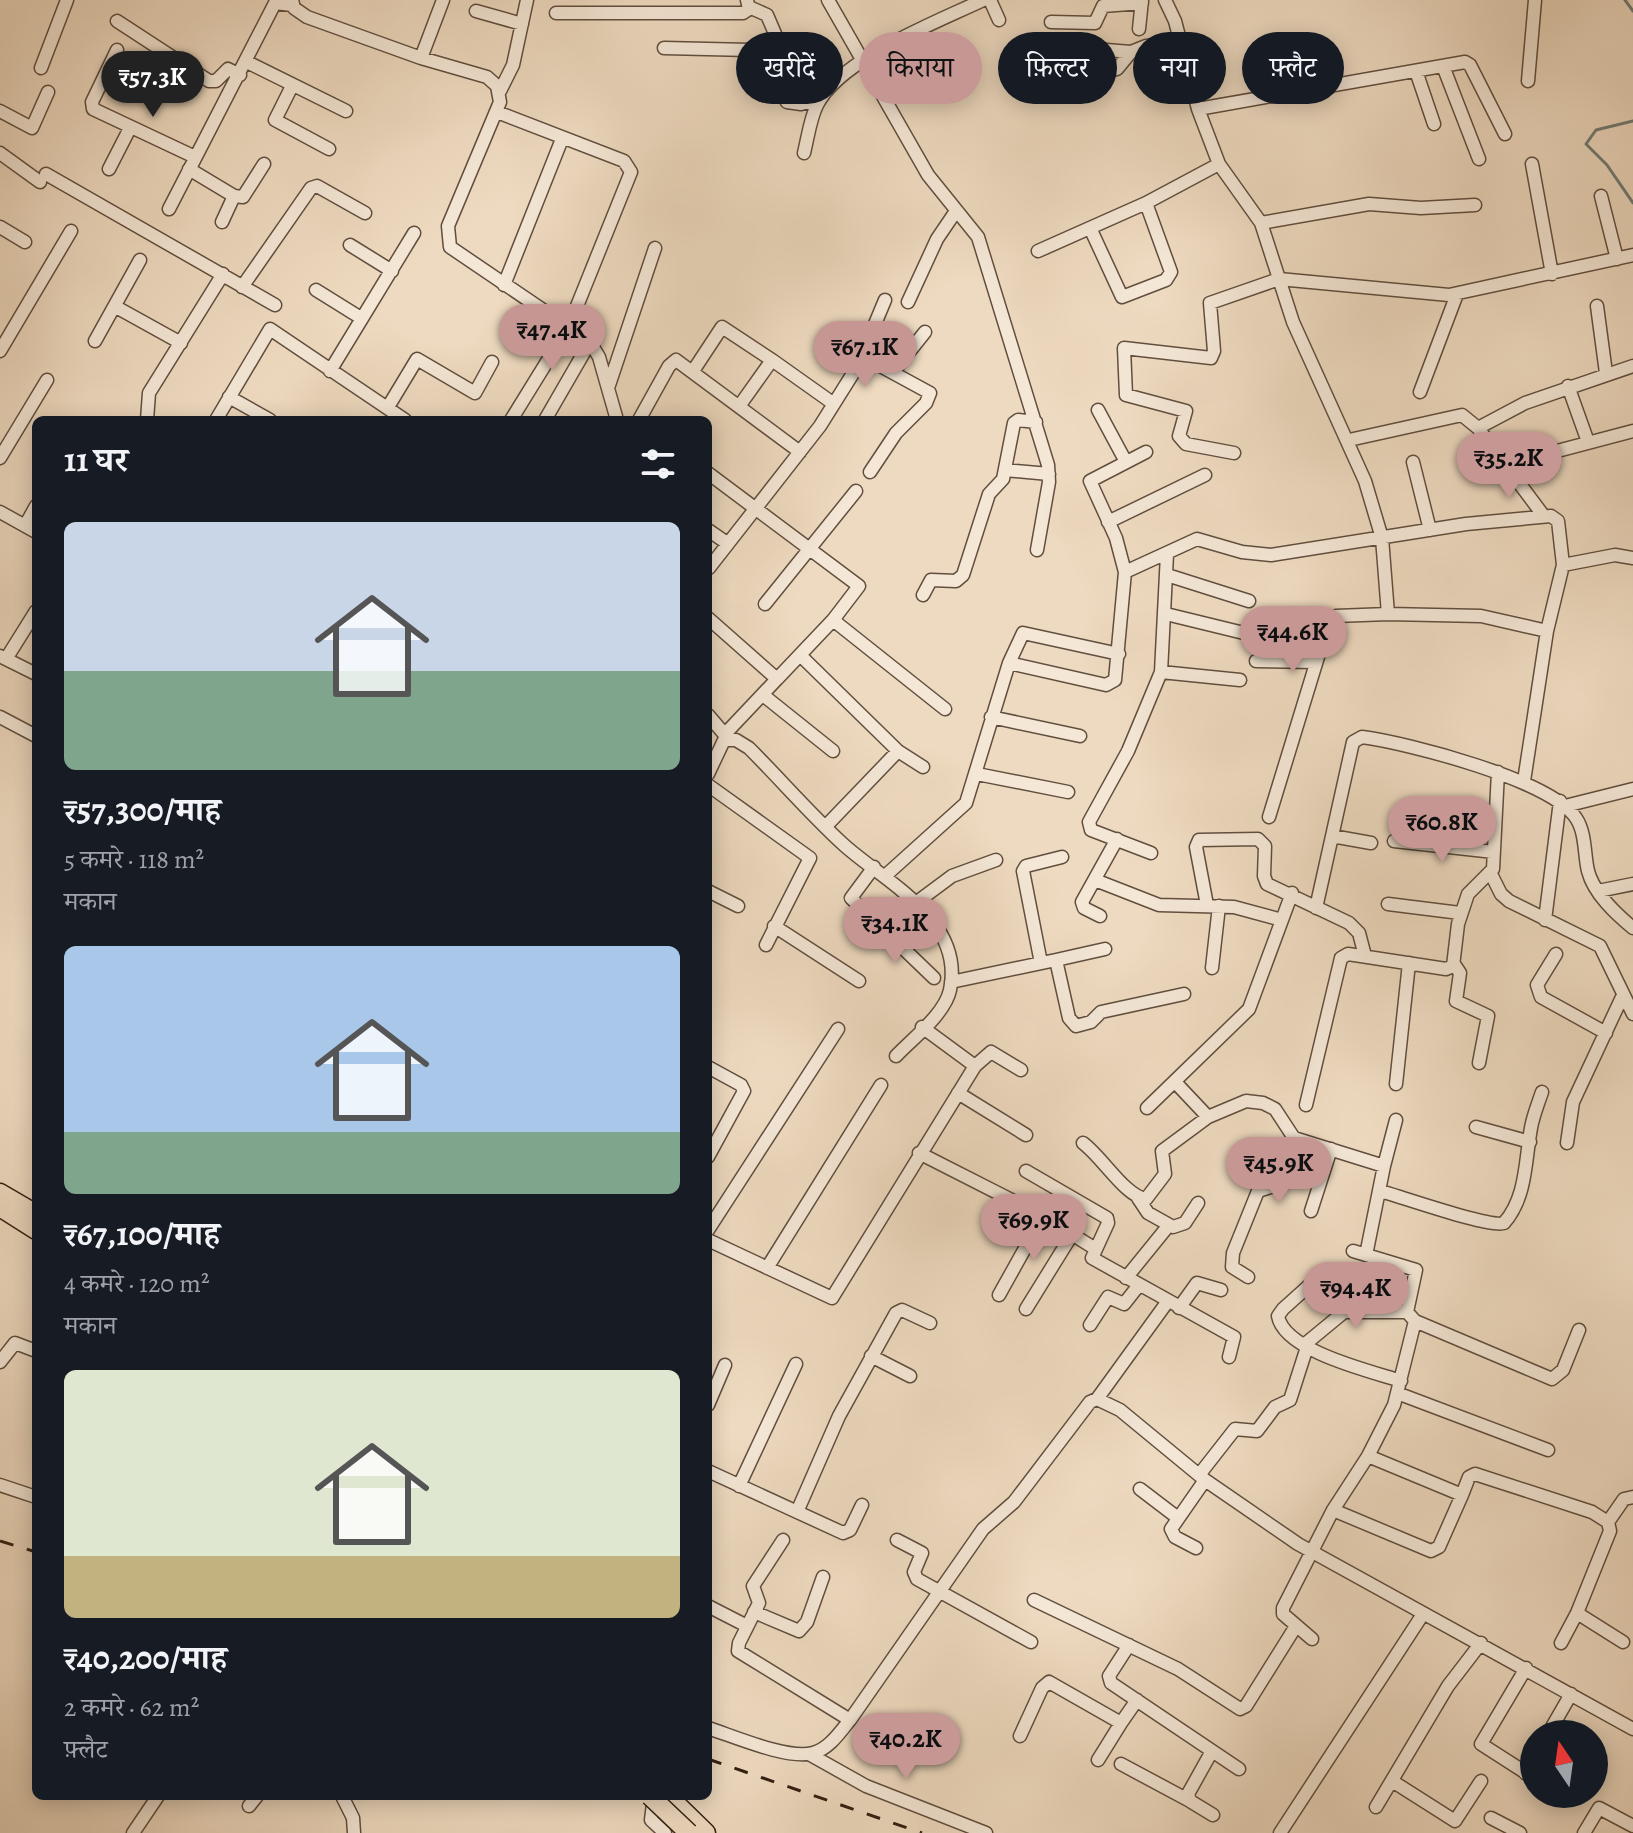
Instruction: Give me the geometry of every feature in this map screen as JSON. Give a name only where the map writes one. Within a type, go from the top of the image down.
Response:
[{"type":"highway","points":[[0,1193],[32,1207]]},
{"type":"highway","points":[[0,1207],[32,1227]]},
{"type":"highway","points":[[656,1800],[689,1833]]},
{"type":"highway","points":[[672,1800],[706,1833]]},
{"type":"street","points":[[41,68],[67,0]]},
{"type":"street","points":[[421,58],[443,0]]},
{"type":"street","points":[[527,0],[513,65],[500,91],[497,112],[447,235],[450,247],[458,255],[590,342],[599,357],[616,416]]},
{"type":"street","points":[[828,0],[859,52]]},
{"type":"street","points":[[920,32],[983,0]]},
{"type":"street","points":[[990,0],[999,20]]},
{"type":"street","points":[[1165,0],[1178,32]]},
{"type":"street","points":[[1528,81],[1535,0]]},
{"type":"street","points":[[169,209],[247,62],[273,1],[292,3],[307,17],[421,58],[487,77],[500,91]]},
{"type":"street","points":[[1051,22],[1095,23],[1103,6],[1142,1],[1139,29]]},
{"type":"street","points":[[556,13],[743,13],[748,3],[767,15],[774,32]]},
{"type":"street","points":[[476,11],[522,24]]},
{"type":"street","points":[[117,21],[209,81],[216,81],[228,69],[240,75]]},
{"type":"street","points":[[664,48],[736,50]]},
{"type":"street","points":[[117,50],[91,106],[130,128],[195,157]]},
{"type":"street","points":[[1117,51],[1131,52]]},
{"type":"street","points":[[1117,69],[1131,52]]},
{"type":"street","points":[[247,62],[346,111]]},
{"type":"street","points":[[1198,109],[1462,62],[1470,65],[1505,134]]},
{"type":"street","points":[[843,79],[859,64]]},
{"type":"street","points":[[1443,66],[1479,159]]},
{"type":"street","points":[[1416,71],[1434,124]]},
{"type":"street","points":[[292,86],[275,120],[329,149]]},
{"type":"street","points":[[0,111],[32,128],[48,92]]},
{"type":"street","points":[[804,153],[819,104]]},
{"type":"street","points":[[888,104],[928,175],[978,237],[1036,422],[1049,474],[1037,550]]},
{"type":"street","points":[[1197,104],[1219,164],[1261,223],[1293,322],[1365,481],[1382,538],[1388,614]]},
{"type":"street","points":[[497,112],[624,161],[631,172],[569,326],[513,416]]},
{"type":"street","points":[[109,169],[130,128]]},
{"type":"street","points":[[504,285],[562,139]]},
{"type":"street","points":[[0,153],[275,305]]},
{"type":"street","points":[[189,169],[234,196],[243,197],[264,164]]},
{"type":"street","points":[[1038,251],[1091,230],[1219,164]]},
{"type":"street","points":[[1532,164],[1552,274]]},
{"type":"street","points":[[242,287],[311,188],[317,186],[365,213]]},
{"type":"street","points":[[222,222],[234,196]]},
{"type":"street","points":[[1601,196],[1617,259]]},
{"type":"street","points":[[1091,230],[1122,297],[1166,280],[1171,272],[1146,203]]},
{"type":"street","points":[[1261,223],[1369,204],[1421,208],[1475,205]]},
{"type":"street","points":[[908,302],[937,239],[956,211]]},
{"type":"street","points":[[0,227],[25,242]]},
{"type":"street","points":[[0,351],[71,231]]},
{"type":"street","points":[[330,371],[414,233]]},
{"type":"street","points":[[350,245],[392,271]]},
{"type":"street","points":[[608,388],[655,248]]},
{"type":"street","points":[[1234,453],[1186,444],[1179,436],[1186,411],[1126,395],[1124,350],[1128,347],[1211,358],[1214,351],[1210,303],[1279,279],[1422,295],[1457,294],[1633,255]]},
{"type":"street","points":[[95,341],[140,260]]},
{"type":"street","points":[[147,416],[149,393],[223,274]]},
{"type":"street","points":[[316,290],[361,318]]},
{"type":"street","points":[[1420,392],[1457,294]]},
{"type":"street","points":[[712,564],[834,404],[862,356],[885,300]]},
{"type":"street","points":[[1597,306],[1606,373]]},
{"type":"street","points":[[116,307],[181,343]]},
{"type":"street","points":[[693,371],[722,327],[834,404]]},
{"type":"street","points":[[218,416],[270,329],[400,416]]},
{"type":"street","points":[[893,372],[925,332]]},
{"type":"street","points":[[547,416],[590,342]]},
{"type":"street","points":[[862,356],[926,389],[930,396],[896,433],[870,472]]},
{"type":"street","points":[[388,407],[417,359],[475,393],[492,362]]},
{"type":"street","points":[[740,405],[772,360]]},
{"type":"street","points":[[641,416],[671,363],[678,361],[800,452]]},
{"type":"street","points":[[1478,428],[1525,403],[1633,366]]},
{"type":"street","points":[[0,458],[47,380]]},
{"type":"street","points":[[1568,386],[1588,442]]},
{"type":"street","points":[[229,397],[263,416]]},
{"type":"street","points":[[1098,410],[1126,462]]},
{"type":"street","points":[[1349,440],[1400,431],[1454,414],[1467,417],[1508,464],[1543,515]]},
{"type":"street","points":[[923,595],[934,578],[961,579],[989,494],[1001,483],[1014,423],[1018,420],[1036,422]]},
{"type":"street","points":[[1508,464],[1633,431]]},
{"type":"street","points":[[1009,663],[1110,685],[1116,676],[1125,572],[1090,481],[1146,452]]},
{"type":"street","points":[[1413,462],[1430,530]]},
{"type":"street","points":[[1005,470],[1049,474]]},
{"type":"street","points":[[1108,522],[1205,475]]},
{"type":"street","points":[[712,476],[859,586],[833,620],[725,737],[712,765]]},
{"type":"street","points":[[765,604],[808,546],[856,491]]},
{"type":"street","points":[[0,512],[31,529]]},
{"type":"street","points":[[1125,572],[1197,539],[1242,552],[1271,555],[1543,515],[1558,521],[1563,565],[1547,631],[1524,781]]},
{"type":"street","points":[[712,533],[727,543]]},
{"type":"street","points":[[1151,853],[1091,830],[1089,822],[1128,751],[1161,672],[1167,554]]},
{"type":"street","points":[[1563,565],[1615,555],[1633,558]]},
{"type":"street","points":[[1167,575],[1249,601]]},
{"type":"street","points":[[1166,614],[1252,635]]},
{"type":"street","points":[[1269,817],[1331,618],[1388,614],[1481,616],[1547,631]]},
{"type":"street","points":[[32,617],[3,657],[32,672]]},
{"type":"street","points":[[833,620],[945,709]]},
{"type":"street","points":[[712,622],[777,679]]},
{"type":"street","points":[[885,876],[960,811],[977,774],[991,717],[1009,663],[1023,633],[1119,654]]},
{"type":"street","points":[[801,656],[898,751],[923,767]]},
{"type":"street","points":[[1256,661],[1316,662]]},
{"type":"street","points":[[1161,672],[1240,680]]},
{"type":"street","points":[[763,695],[833,751]]},
{"type":"street","points":[[0,717],[32,734]]},
{"type":"street","points":[[991,717],[1080,736]]},
{"type":"street","points":[[712,720],[725,737],[749,748],[844,844],[917,902],[935,927],[945,948],[951,982],[947,998],[896,1056]]},
{"type":"street","points":[[1316,908],[1353,742],[1358,737],[1498,772],[1524,781],[1562,803],[1581,827],[1588,870],[1598,891],[1633,928]]},
{"type":"street","points":[[827,825],[898,751]]},
{"type":"street","points":[[1498,772],[1491,874],[1504,898],[1600,946],[1633,1014]]},
{"type":"street","points":[[977,774],[1068,792]]},
{"type":"street","points":[[712,788],[809,856],[810,862],[766,945]]},
{"type":"street","points":[[1562,803],[1633,789]]},
{"type":"street","points":[[1545,920],[1562,803]]},
{"type":"street","points":[[1332,836],[1371,843]]},
{"type":"street","points":[[1212,968],[1213,905],[1196,847],[1201,838],[1260,840],[1265,850],[1265,881],[1355,927],[1365,956]]},
{"type":"street","points":[[1100,916],[1082,905],[1117,839]]},
{"type":"street","points":[[1394,841],[1494,852]]},
{"type":"street","points":[[1041,963],[1023,871],[1026,866],[1062,857]]},
{"type":"street","points":[[917,902],[952,876],[996,860]]},
{"type":"street","points":[[874,867],[851,898],[934,978]]},
{"type":"street","points":[[1479,1063],[1488,1016],[1456,1001],[1460,973],[1454,964],[1460,913],[1472,887],[1491,874]]},
{"type":"street","points":[[1095,880],[1159,905],[1213,905],[1282,920]]},
{"type":"street","points":[[1598,891],[1633,884]]},
{"type":"street","points":[[712,893],[738,906]]},
{"type":"street","points":[[1147,1108],[1249,1009],[1292,893]]},
{"type":"street","points":[[1388,904],[1460,913]]},
{"type":"street","points":[[774,926],[859,981]]},
{"type":"street","points":[[951,982],[1105,949]]},
{"type":"street","points":[[1306,1105],[1339,962],[1348,954],[1446,969],[1454,964]]},
{"type":"street","points":[[1556,954],[1537,985],[1541,997],[1606,1033]]},
{"type":"street","points":[[1056,960],[1069,1018],[1076,1026],[1091,1022],[1101,1012],[1184,994]]},
{"type":"street","points":[[1396,1084],[1409,963]]},
{"type":"street","points":[[1567,1143],[1573,1102],[1623,995]]},
{"type":"street","points":[[922,1027],[975,1066]]},
{"type":"street","points":[[712,1224],[838,1029]]},
{"type":"street","points":[[712,1242],[832,1298],[975,1066],[991,1052],[1021,1070]]},
{"type":"street","points":[[712,1069],[741,1085],[744,1091],[712,1140]]},
{"type":"street","points":[[1175,1082],[1208,1117]]},
{"type":"street","points":[[767,1268],[881,1085]]},
{"type":"street","points":[[1380,1191],[1445,1208],[1475,1222],[1499,1225],[1513,1211],[1527,1170],[1542,1092]]},
{"type":"street","points":[[958,1093],[1026,1135]]},
{"type":"street","points":[[1138,1198],[1149,1199],[1162,1183],[1166,1171],[1162,1154],[1165,1147],[1208,1117],[1246,1101],[1256,1101],[1275,1109],[1297,1140],[1384,1166]]},
{"type":"street","points":[[1366,1255],[1396,1120]]},
{"type":"street","points":[[1476,1127],[1530,1142]]},
{"type":"street","points":[[1248,1277],[1232,1267],[1233,1253],[1258,1191],[1277,1185],[1297,1140]]},
{"type":"street","points":[[1083,1143],[1138,1198],[1148,1213],[1169,1225],[1185,1223],[1198,1203]]},
{"type":"street","points":[[1311,1211],[1331,1149]]},
{"type":"street","points":[[919,1153],[1043,1216],[1094,1248]]},
{"type":"street","points":[[1026,1171],[1108,1219],[1092,1258],[1235,1337],[1229,1357]]},
{"type":"street","points":[[999,1295],[1043,1216]]},
{"type":"street","points":[[1126,1278],[1169,1225]]},
{"type":"street","points":[[1026,1309],[1073,1233]]},
{"type":"street","points":[[1312,1639],[1282,1610],[1333,1510],[1368,1456],[1399,1387],[1416,1270],[1353,1251]]},
{"type":"street","points":[[1323,1273],[1278,1316],[1290,1337],[1548,1450]]},
{"type":"street","points":[[809,1754],[828,1745],[850,1720],[983,1529],[1014,1502],[1090,1402],[1097,1399],[1104,1384],[1119,1371],[1173,1304],[1197,1283],[1221,1290]]},
{"type":"street","points":[[1090,1325],[1107,1298],[1125,1304],[1139,1285]]},
{"type":"street","points":[[797,1512],[839,1416],[897,1311],[930,1323]]},
{"type":"street","points":[[1196,1548],[1173,1534],[1171,1529],[1202,1477],[1235,1429],[1257,1431],[1275,1407],[1290,1400],[1305,1346],[1344,1312],[1411,1316],[1552,1379],[1563,1370],[1579,1330]]},
{"type":"street","points":[[0,1362],[15,1343],[32,1349]]},
{"type":"street","points":[[871,1356],[910,1376]]},
{"type":"street","points":[[739,1486],[796,1364]]},
{"type":"street","points":[[712,1396],[725,1365]]},
{"type":"street","points":[[1097,1399],[1120,1410],[1202,1477],[1311,1552],[1633,1729]]},
{"type":"street","points":[[1368,1456],[1462,1495]]},
{"type":"street","points":[[712,1473],[846,1533],[862,1505]]},
{"type":"street","points":[[1333,1510],[1434,1551],[1469,1477],[1475,1474],[1592,1512],[1608,1522],[1610,1531],[1577,1613],[1561,1643]]},
{"type":"street","points":[[0,1485],[32,1496]]},
{"type":"street","points":[[1140,1489],[1178,1518]]},
{"type":"street","points":[[1608,1522],[1624,1499],[1633,1497]]},
{"type":"street","points":[[783,1540],[753,1586],[759,1601],[739,1643],[740,1653],[850,1720]]},
{"type":"street","points":[[897,1540],[921,1552],[914,1575],[1031,1642]]},
{"type":"street","points":[[754,1612],[799,1631],[807,1622],[823,1577]]},
{"type":"street","points":[[1034,1600],[1178,1669],[1240,1709],[1246,1706],[1296,1626]]},
{"type":"street","points":[[712,1608],[747,1626]]},
{"type":"street","points":[[1577,1613],[1623,1642]]},
{"type":"street","points":[[1280,1833],[1423,1614]]},
{"type":"street","points":[[1376,1807],[1448,1686],[1481,1643]]},
{"type":"street","points":[[1129,1645],[1109,1678],[1239,1769]]},
{"type":"street","points":[[1520,1770],[1483,1749],[1481,1741],[1526,1668]]},
{"type":"street","points":[[1020,1736],[1042,1688],[1049,1682],[1121,1723]]},
{"type":"street","points":[[1556,1720],[1571,1694]]},
{"type":"street","points":[[1098,1760],[1137,1700]]},
{"type":"street","points":[[712,1729],[776,1750],[809,1754],[866,1786],[986,1833]]},
{"type":"street","points":[[1190,1801],[1190,1791],[1212,1751]]},
{"type":"street","points":[[1121,1764],[1213,1815]]},
{"type":"street","points":[[1392,1781],[1452,1827],[1481,1781]]},
{"type":"street","points":[[133,1833],[155,1800]]},
{"type":"street","points":[[344,1800],[353,1818],[354,1833]]},
{"type":"street","points":[[652,1800],[651,1820],[665,1833]]},
{"type":"street","points":[[680,1800],[715,1833]]},
{"type":"street","points":[[1584,1833],[1599,1808],[1633,1826]]},
{"type":"street","points":[[1491,1818],[1520,1833]]},
{"type":"waterway","points":[[1625,0],[1633,11]]},
{"type":"waterway","points":[[1633,121],[1596,130],[1586,144],[1607,165],[1633,203]]},
{"type":"railway","points":[[0,1541],[32,1551]]},
{"type":"railway","points":[[712,1760],[922,1833]]}]
